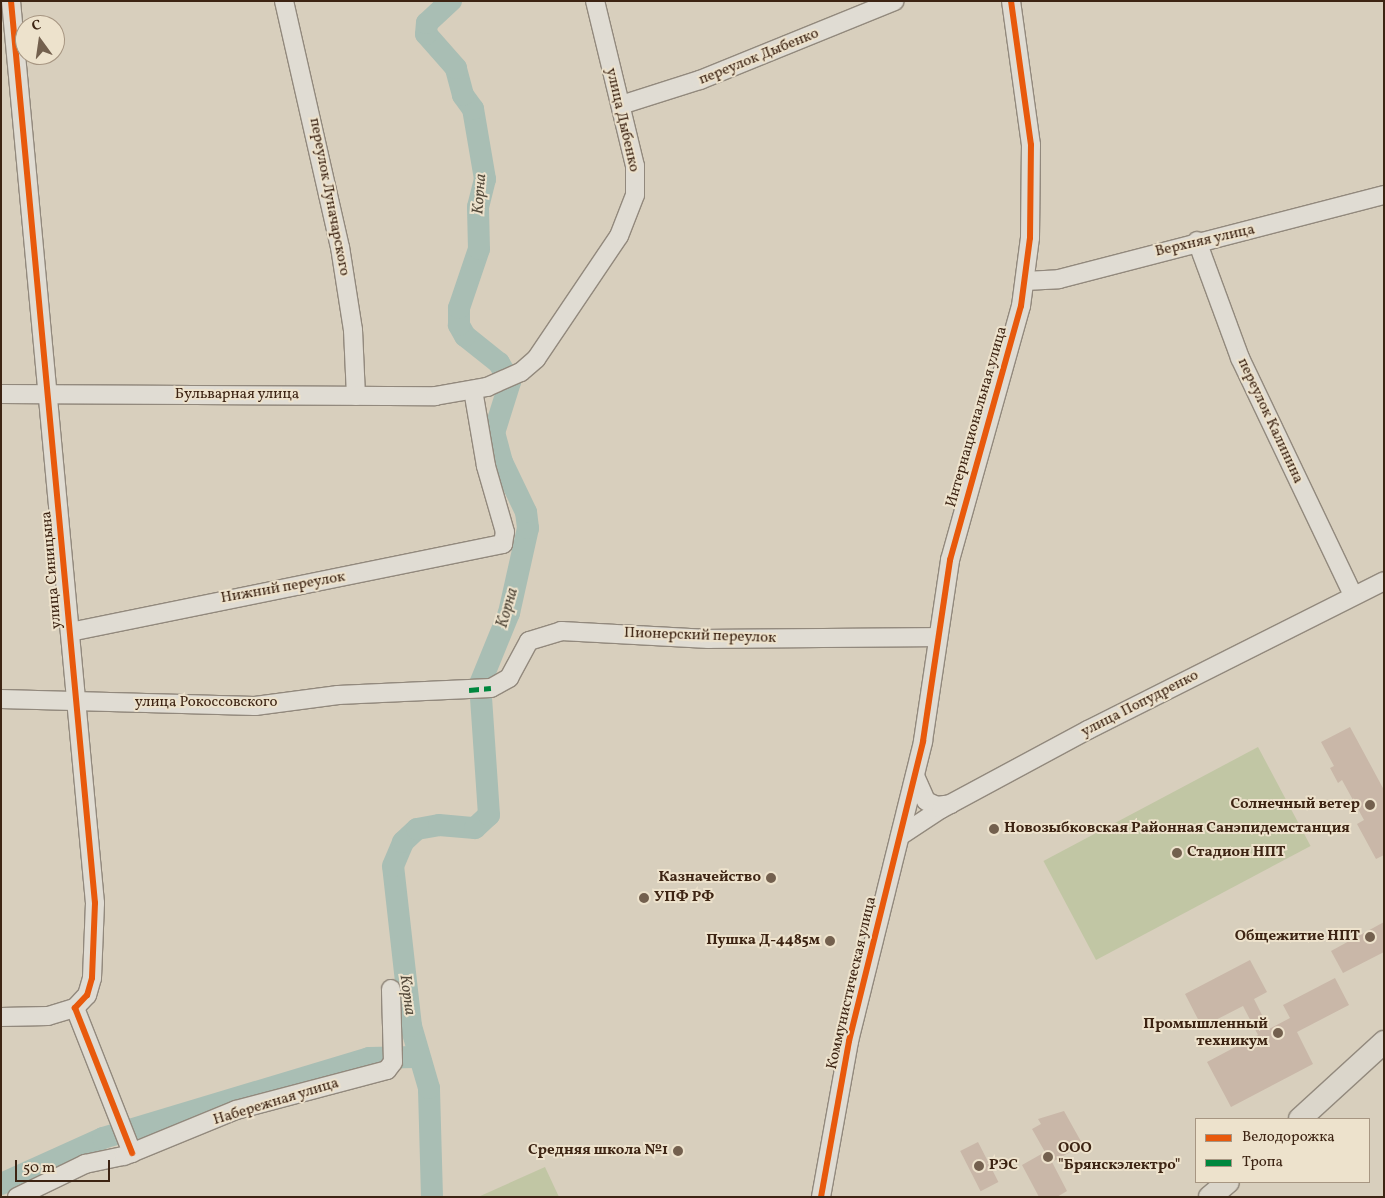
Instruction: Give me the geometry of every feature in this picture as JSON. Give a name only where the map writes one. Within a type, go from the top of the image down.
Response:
[{"type":"main road","points":[[1301,1118],[1384,1042]]},
{"type":"main road","points":[[1210,1197],[1227,1183]]},
{"type":"street","name":"улица Синицына","points":[[11,1],[51,395],[70,632],[95,903],[92,978],[86,995],[75,1008]]},
{"type":"street","name":"переулок Луначарского","points":[[284,1],[340,246],[353,330],[356,396]]},
{"type":"street","name":"улица Дыбенко","points":[[521,372],[536,359],[619,236],[633,204],[636,186],[621,105],[595,1]]},
{"type":"street","name":"переулок Дыбенко","points":[[621,105],[700,80],[895,1]]},
{"type":"street","name":"Интернациональная улица","points":[[900,836],[928,716],[937,637],[952,552],[1010,355],[1025,281],[1031,216],[1031,146],[1011,1]]},
{"type":"street","name":"Верхняя улица","points":[[1025,281],[1059,279],[1196,242],[1384,195]]},
{"type":"street","name":"переулок Калинина","points":[[1196,242],[1240,358],[1353,595]]},
{"type":"street","name":"Бульварная улица","points":[[1,394],[435,396],[473,390],[500,382],[521,372]]},
{"type":"street","name":"Нижний переулок","points":[[70,632],[498,547],[503,544],[505,532],[486,466],[473,390]]},
{"type":"street","name":"улица Попудренко","points":[[900,836],[956,802],[1353,595],[1384,581]]},
{"type":"street","name":"Пионерский переулок","points":[[478,689],[509,678],[529,641],[560,631],[709,639],[937,637]]},
{"type":"street","name":"улица Рокоссовского","points":[[1,699],[255,706],[338,695],[478,689]]},
{"type":"street","points":[[915,775],[919,792],[926,801],[937,806],[956,802]]},
{"type":"street","name":"Коммунистическая улица","points":[[821,1197],[849,1041],[900,836]]},
{"type":"street","name":"Набережная улица","points":[[17,1197],[85,1164],[127,1138],[387,1070],[393,1055],[391,989]]},
{"type":"street","points":[[1,1017],[48,1016],[75,1008],[127,1138]]},
{"type":"green space","name":"Стадион НПТ","points":[[1258,747],[1311,846],[1096,960],[1043,861]]},
{"type":"green space","points":[[545,1167],[559,1197],[478,1197]]},
{"type":"building","name":"Солнечный ветер","points":[[1350,727],[1384,790],[1384,855],[1376,859],[1357,824],[1364,820],[1342,780],[1338,783],[1330,768],[1334,766],[1321,742]]},
{"type":"building","name":"Общежитие НПТ","points":[[1384,922],[1384,952],[1343,973],[1331,951]]},
{"type":"building","name":"Промышленный техникум","points":[[1250,960],[1267,992],[1254,999],[1269,1029],[1290,1018],[1283,1005],[1335,978],[1349,1005],[1297,1032],[1313,1064],[1231,1107],[1207,1062],[1258,1035],[1243,1006],[1202,1027],[1185,994]]},
{"type":"building","name":"ООО \"Брянскэлектро\"","points":[[1064,1111],[1083,1145],[1052,1162],[1067,1191],[1057,1197],[1039,1197],[1022,1165],[1045,1152],[1032,1129],[1041,1124],[1038,1119]]},
{"type":"building","name":"РЭС","points":[[978,1142],[998,1182],[981,1191],[960,1151]]},
{"type":"waterway","name":"Корна","points":[[432,1197],[429,1088],[411,1026],[393,866],[403,842],[417,829],[439,825],[475,828],[489,815],[480,684],[509,613],[528,528],[526,512],[502,462],[494,433],[510,382],[499,363],[465,336],[459,325],[459,308],[479,249],[478,207],[485,179],[473,109],[463,95],[456,68],[426,34],[427,23],[451,1]]},
{"type":"waterway","points":[[1,1184],[103,1138],[369,1058],[415,1057]]},
{"type":"marked path","points":[[469,690],[491,688]]},
{"type":"cycle path","points":[[11,1],[95,903],[92,978],[87,995],[75,1008],[132,1153]]},
{"type":"cycle path","points":[[821,1197],[849,1041],[923,741],[950,560],[1021,306],[1030,238],[1031,145],[1011,1]]},
{"type":"place","name":"Солнечный ветер","points":[[1370,805]]},
{"type":"place","name":"Новозыбковская Районная Санэпидемстанция","points":[[994,829]]},
{"type":"place","name":"Стадион НПТ","points":[[1177,853]]},
{"type":"place","name":"Казначейство","points":[[771,878]]},
{"type":"place","name":"УПФ РФ","points":[[644,898]]},
{"type":"place","name":"Общежитие НПТ","points":[[1370,937]]},
{"type":"place","name":"Пушка Д-4485м","points":[[830,941]]},
{"type":"place","name":"Промышленный техникум","points":[[1278,1033]]},
{"type":"place","name":"Средняя школа №1","points":[[678,1151]]},
{"type":"place","name":"ООО \"Брянскэлектро\"","points":[[1048,1157]]},
{"type":"place","name":"РЭС","points":[[979,1166]]}]
